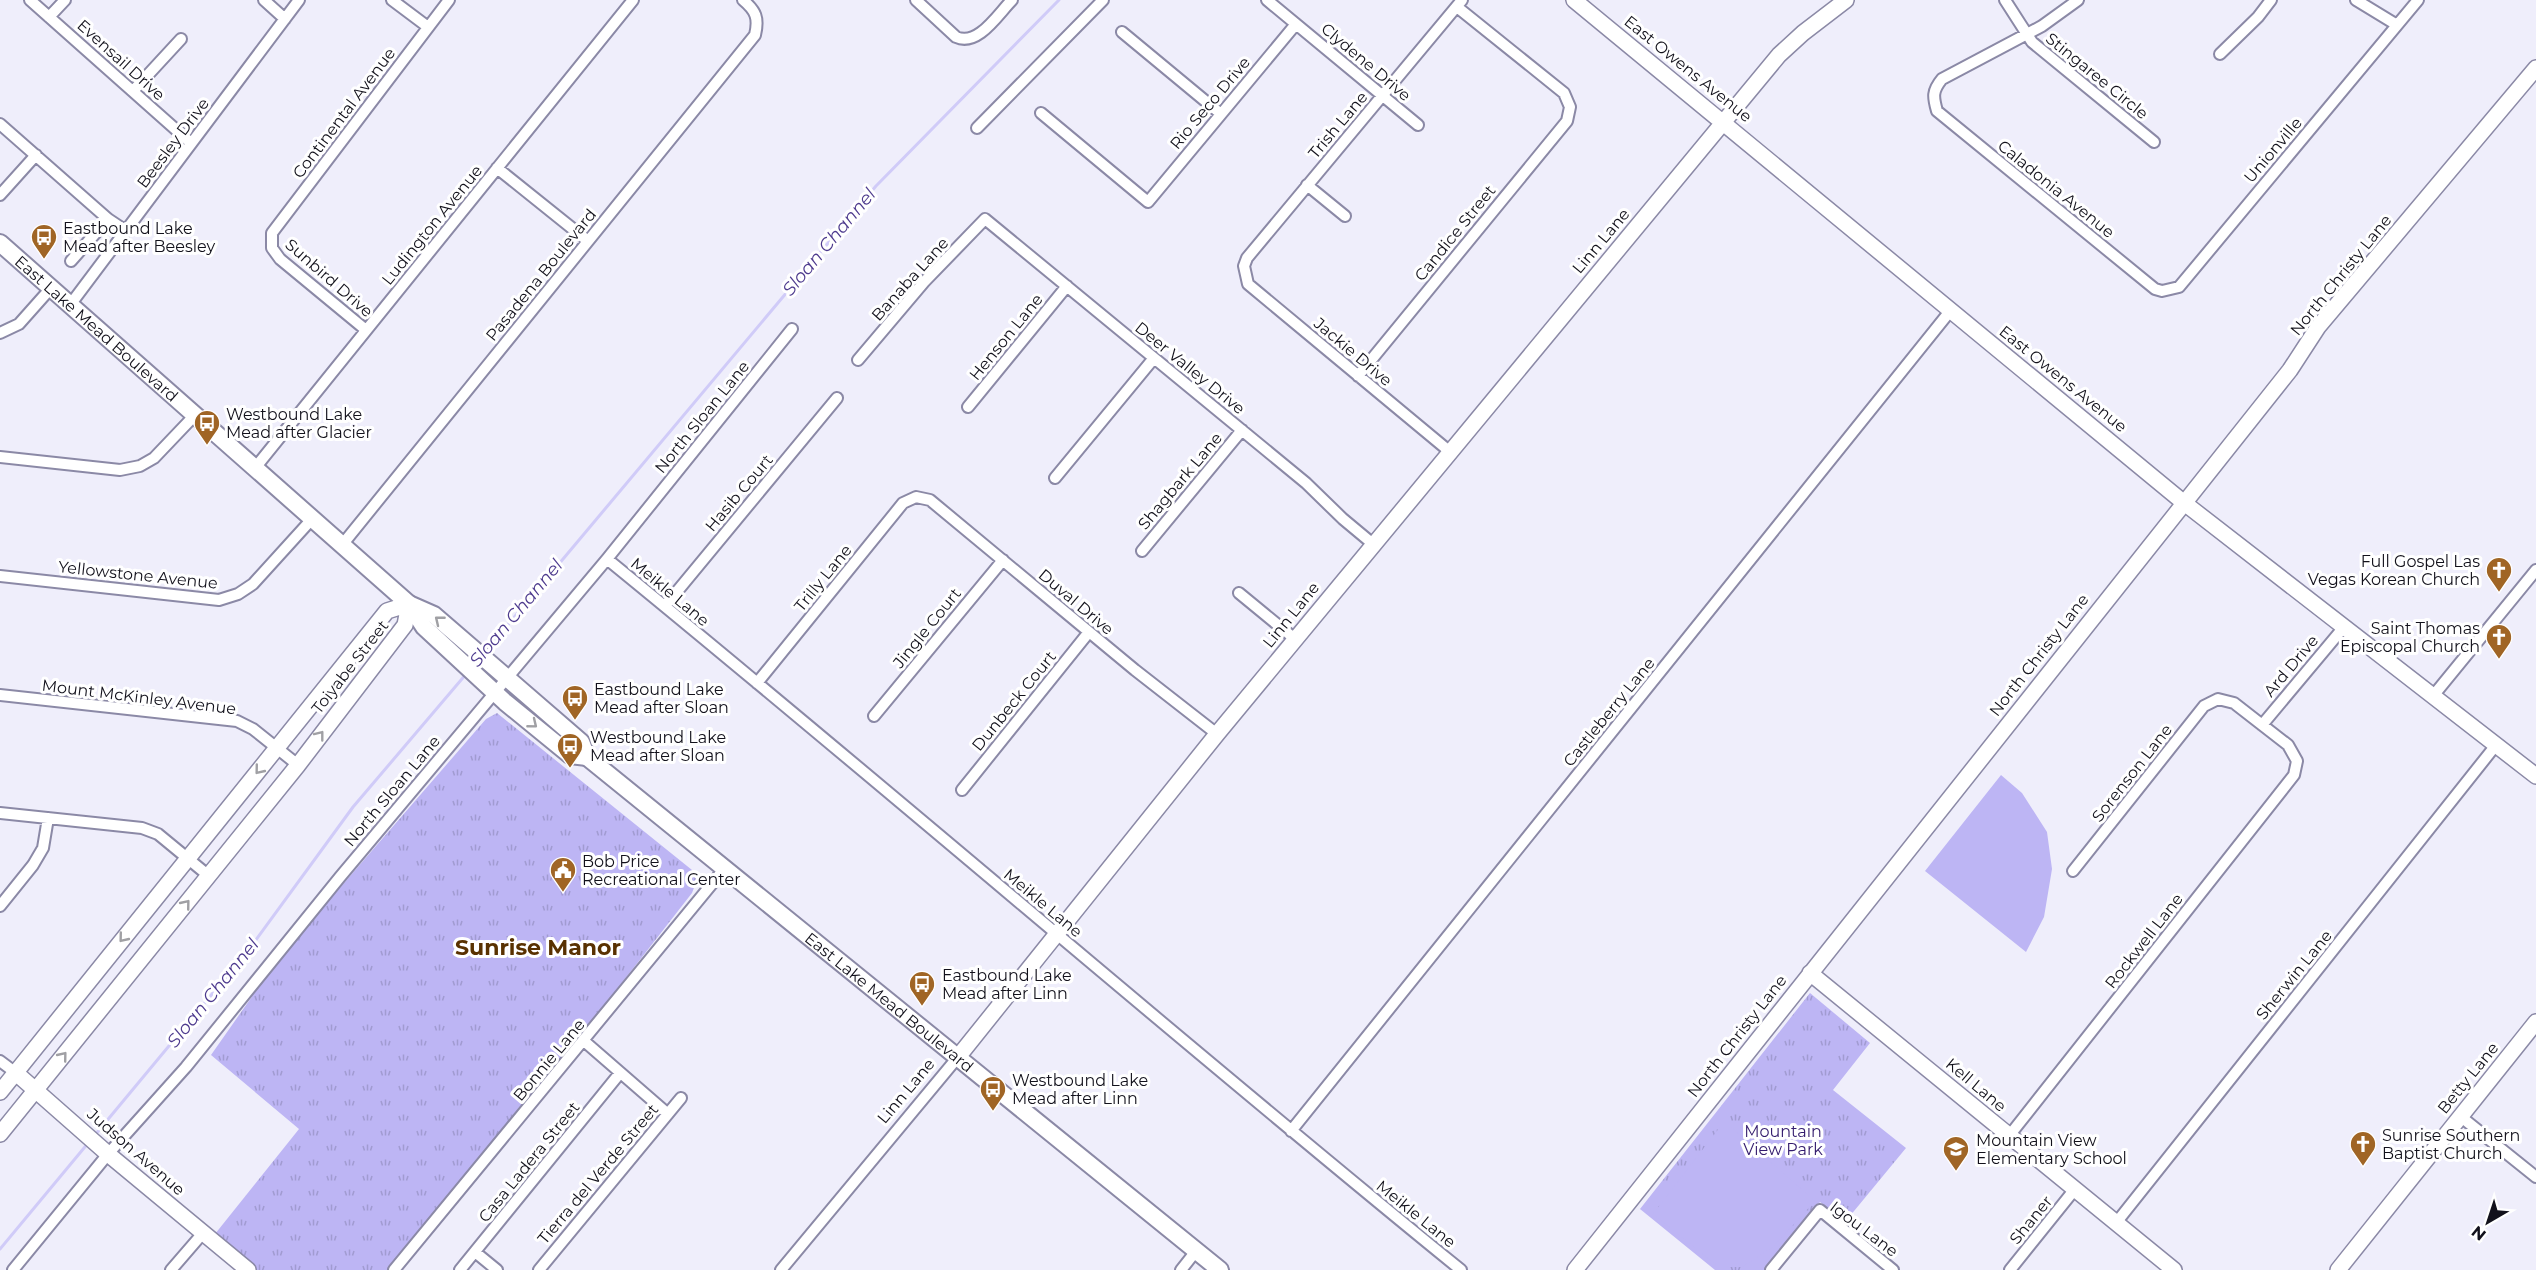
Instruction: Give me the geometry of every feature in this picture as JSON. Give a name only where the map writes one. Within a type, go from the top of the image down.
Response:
[{"type":"main road","name":"East Lake Mead Boulevard","points":[[0,243],[409,604],[424,627],[460,649],[488,674],[506,679],[581,742],[587,757],[1220,1270]]},
{"type":"main road","name":"East Lake Mead Boulevard","points":[[488,674],[495,692],[570,755],[587,757]]},
{"type":"street","name":"Evensail Drive","points":[[30,0],[191,143]]},
{"type":"street","points":[[50,17],[65,0]]},
{"type":"street","points":[[264,0],[285,19]]},
{"type":"street","name":"Beesley Drive","points":[[70,305],[299,0]]},
{"type":"street","points":[[392,0],[428,27]]},
{"type":"street","name":"Continental Avenue","points":[[272,248],[272,233],[448,0]]},
{"type":"street","name":"Ludington Avenue","points":[[255,468],[633,0]]},
{"type":"street","name":"Pasadena Boulevard","points":[[342,545],[755,35],[758,21],[753,8],[743,0]]},
{"type":"street","points":[[916,0],[962,40],[982,32],[1012,0]]},
{"type":"street","points":[[977,128],[1103,0]]},
{"type":"street","name":"Clydene Drive","points":[[1267,0],[1418,125]]},
{"type":"street","name":"East Owens Avenue","points":[[1574,0],[2183,502],[2536,776]]},
{"type":"street","name":"Stingaree Circle","points":[[2005,0],[2025,34],[2154,142]]},
{"type":"street","points":[[2025,34],[2078,0]]},
{"type":"street","points":[[2220,54],[2258,17],[2271,0]]},
{"type":"street","points":[[2356,0],[2397,25]]},
{"type":"street","name":"Unionville","points":[[2169,290],[2179,287],[2418,0]]},
{"type":"street","name":"Linn Lane","points":[[782,1270],[1058,934],[1217,734],[1449,451],[1779,55],[1838,2]]},
{"type":"street","name":"Trish Lane","points":[[1244,272],[1247,258],[1459,3]]},
{"type":"street","name":"Candice Street","points":[[1358,376],[1567,121],[1570,107],[1564,93],[1459,3]]},
{"type":"street","name":"Rio Seco Drive","points":[[1041,114],[1148,202],[1296,24]]},
{"type":"street","points":[[1122,32],[1221,114]]},
{"type":"street","name":"Caladonia Avenue","points":[[2025,34],[1941,80],[1935,88],[1933,98],[1937,111],[2155,289],[2169,290]]},
{"type":"street","points":[[133,91],[181,39]]},
{"type":"street","name":"North Christy Lane","points":[[1575,1270],[2290,370],[2318,327],[2536,68]]},
{"type":"street","points":[[0,124],[108,219],[126,231]]},
{"type":"street","points":[[0,195],[36,155]]},
{"type":"street","points":[[497,168],[588,241]]},
{"type":"street","points":[[1307,185],[1345,216]]},
{"type":"street","points":[[71,261],[108,219]]},
{"type":"street","name":"Deer Valley Drive","points":[[985,219],[1306,483],[1373,544]]},
{"type":"street","name":"Banaba Lane","points":[[858,360],[924,282],[985,219]]},
{"type":"street","name":"Sunbird Drive","points":[[272,248],[280,259],[366,330]]},
{"type":"street","name":"Jackie Drive","points":[[1244,272],[1248,284],[1449,451]]},
{"type":"street","name":"Henson Lane","points":[[968,407],[1067,286]]},
{"type":"street","points":[[0,333],[19,324],[51,288]]},
{"type":"street","name":"Castleberry Lane","points":[[1291,1131],[1951,310]]},
{"type":"street","name":"North Sloan Lane","points":[[13,1270],[105,1152],[186,1067],[339,877],[606,559],[792,329]]},
{"type":"street","points":[[1055,478],[1154,358]]},
{"type":"street","name":"Hasib Court","points":[[665,606],[837,398]]},
{"type":"street","points":[[0,457],[120,470],[140,466],[154,458],[195,415]]},
{"type":"street","name":"Shagbark Lane","points":[[1142,551],[1242,430]]},
{"type":"street","name":"Duval Drive","points":[[916,497],[930,500],[1089,632],[1217,734]]},
{"type":"street","name":"Trilly Lane","points":[[757,683],[903,503],[916,497]]},
{"type":"street","name":"Yellowstone Avenue","points":[[0,576],[219,600],[238,594],[253,584],[312,519]]},
{"type":"street","name":"Meikle Lane","points":[[606,559],[1058,934],[1291,1131],[1461,1270]]},
{"type":"street","name":"Jingle Court","points":[[874,716],[1003,560]]},
{"type":"street","points":[[2433,696],[2536,570]]},
{"type":"street","points":[[1239,593],[1295,639]]},
{"type":"street","name":"Toiyabe Street","points":[[0,1092],[387,611],[409,604],[405,626],[298,765],[0,1134]]},
{"type":"street","name":"Ard Drive","points":[[2262,725],[2344,627]]},
{"type":"street","name":"Dunbeck Court","points":[[962,790],[1089,632]]},
{"type":"street","name":"Mount McKinley Avenue","points":[[0,695],[237,722],[252,729],[298,765]]},
{"type":"street","name":"Sorenson Lane","points":[[2073,871],[2204,706],[2217,699],[2234,703],[2262,725]]},
{"type":"street","name":"Rockwell Lane","points":[[2009,1136],[2294,775],[2297,760],[2288,746],[2262,725]]},
{"type":"street","name":"Sherwin Lane","points":[[2116,1223],[2496,745]]},
{"type":"street","points":[[0,813],[142,828],[158,834],[208,876]]},
{"type":"street","points":[[0,906],[43,849],[48,818]]},
{"type":"street","name":"Bonnie Lane","points":[[394,1270],[725,868]]},
{"type":"street","name":"Kell Lane","points":[[1810,973],[2174,1270]]},
{"type":"street","name":"Betty Lane","points":[[2338,1270],[2536,1022]]},
{"type":"street","points":[[584,1041],[668,1114]]},
{"type":"street","name":"Judson Avenue","points":[[0,1061],[36,1089],[105,1152],[248,1270]]},
{"type":"street","name":"Casa Ladera Street","points":[[460,1270],[620,1073]]},
{"type":"street","name":"Tierra del Verde Street","points":[[539,1270],[681,1098]]},
{"type":"street","points":[[2460,1116],[2536,1177]]},
{"type":"street","name":"Shaner","points":[[2010,1270],[2075,1189]]},
{"type":"street","name":"Igou Lane","points":[[1771,1270],[1820,1210],[1893,1270]]},
{"type":"street","points":[[171,1270],[202,1233]]},
{"type":"street","points":[[1181,1270],[1197,1251]]},
{"type":"street","points":[[475,1252],[496,1270]]},
{"type":"green space","points":[[497,713],[692,870],[697,880],[692,893],[462,1188],[394,1270],[248,1270],[211,1239],[299,1129],[211,1055],[266,973],[486,719]]},
{"type":"green space","points":[[2001,775],[2022,793],[2047,832],[2052,869],[2044,917],[2026,952],[1925,871]]},
{"type":"green space","name":"Mountain View Park","points":[[1810,993],[1870,1043],[1833,1090],[1906,1148],[1845,1222],[1820,1202],[1765,1270],[1715,1270],[1640,1209]]},
{"type":"green space","points":[[1720,1127],[1731,1127],[1815,1201],[1773,1247],[1742,1267],[1719,1267],[1653,1214]]},
{"type":"waterway","name":"Sloan Channel","points":[[485,652],[876,186],[1059,0]]},
{"type":"waterway","name":"Sloan Channel","points":[[95,1135],[247,952],[353,807],[467,673]]},
{"type":"waterway","name":"Sloan Channel","points":[[0,1249],[89,1142]]},
{"type":"place","name":"Eastbound Lake Mead after Beesley","points":[[44,260]]},
{"type":"place","name":"Westbound Lake Mead after Glacier","points":[[207,446]]},
{"type":"place","name":"Full Gospel Las Vegas Korean Church","points":[[2499,593]]},
{"type":"place","name":"Saint Thomas Episcopal Church","points":[[2499,660]]},
{"type":"place","name":"Eastbound Lake Mead after Sloan","points":[[575,721]]},
{"type":"place","name":"Westbound Lake Mead after Sloan","points":[[570,769]]},
{"type":"place","name":"Bob Price Recreational Center","points":[[563,893]]},
{"type":"place","name":"Eastbound Lake Mead after Linn","points":[[922,1007]]},
{"type":"place","name":"Westbound Lake Mead after Linn","points":[[993,1112]]},
{"type":"place","name":"Sunrise Southern Baptist Church","points":[[2363,1167]]},
{"type":"place","name":"Mountain View Elementary School","points":[[1956,1172]]},
{"type":"district","name":"Sunrise Manor","points":[[538,947]]}]
